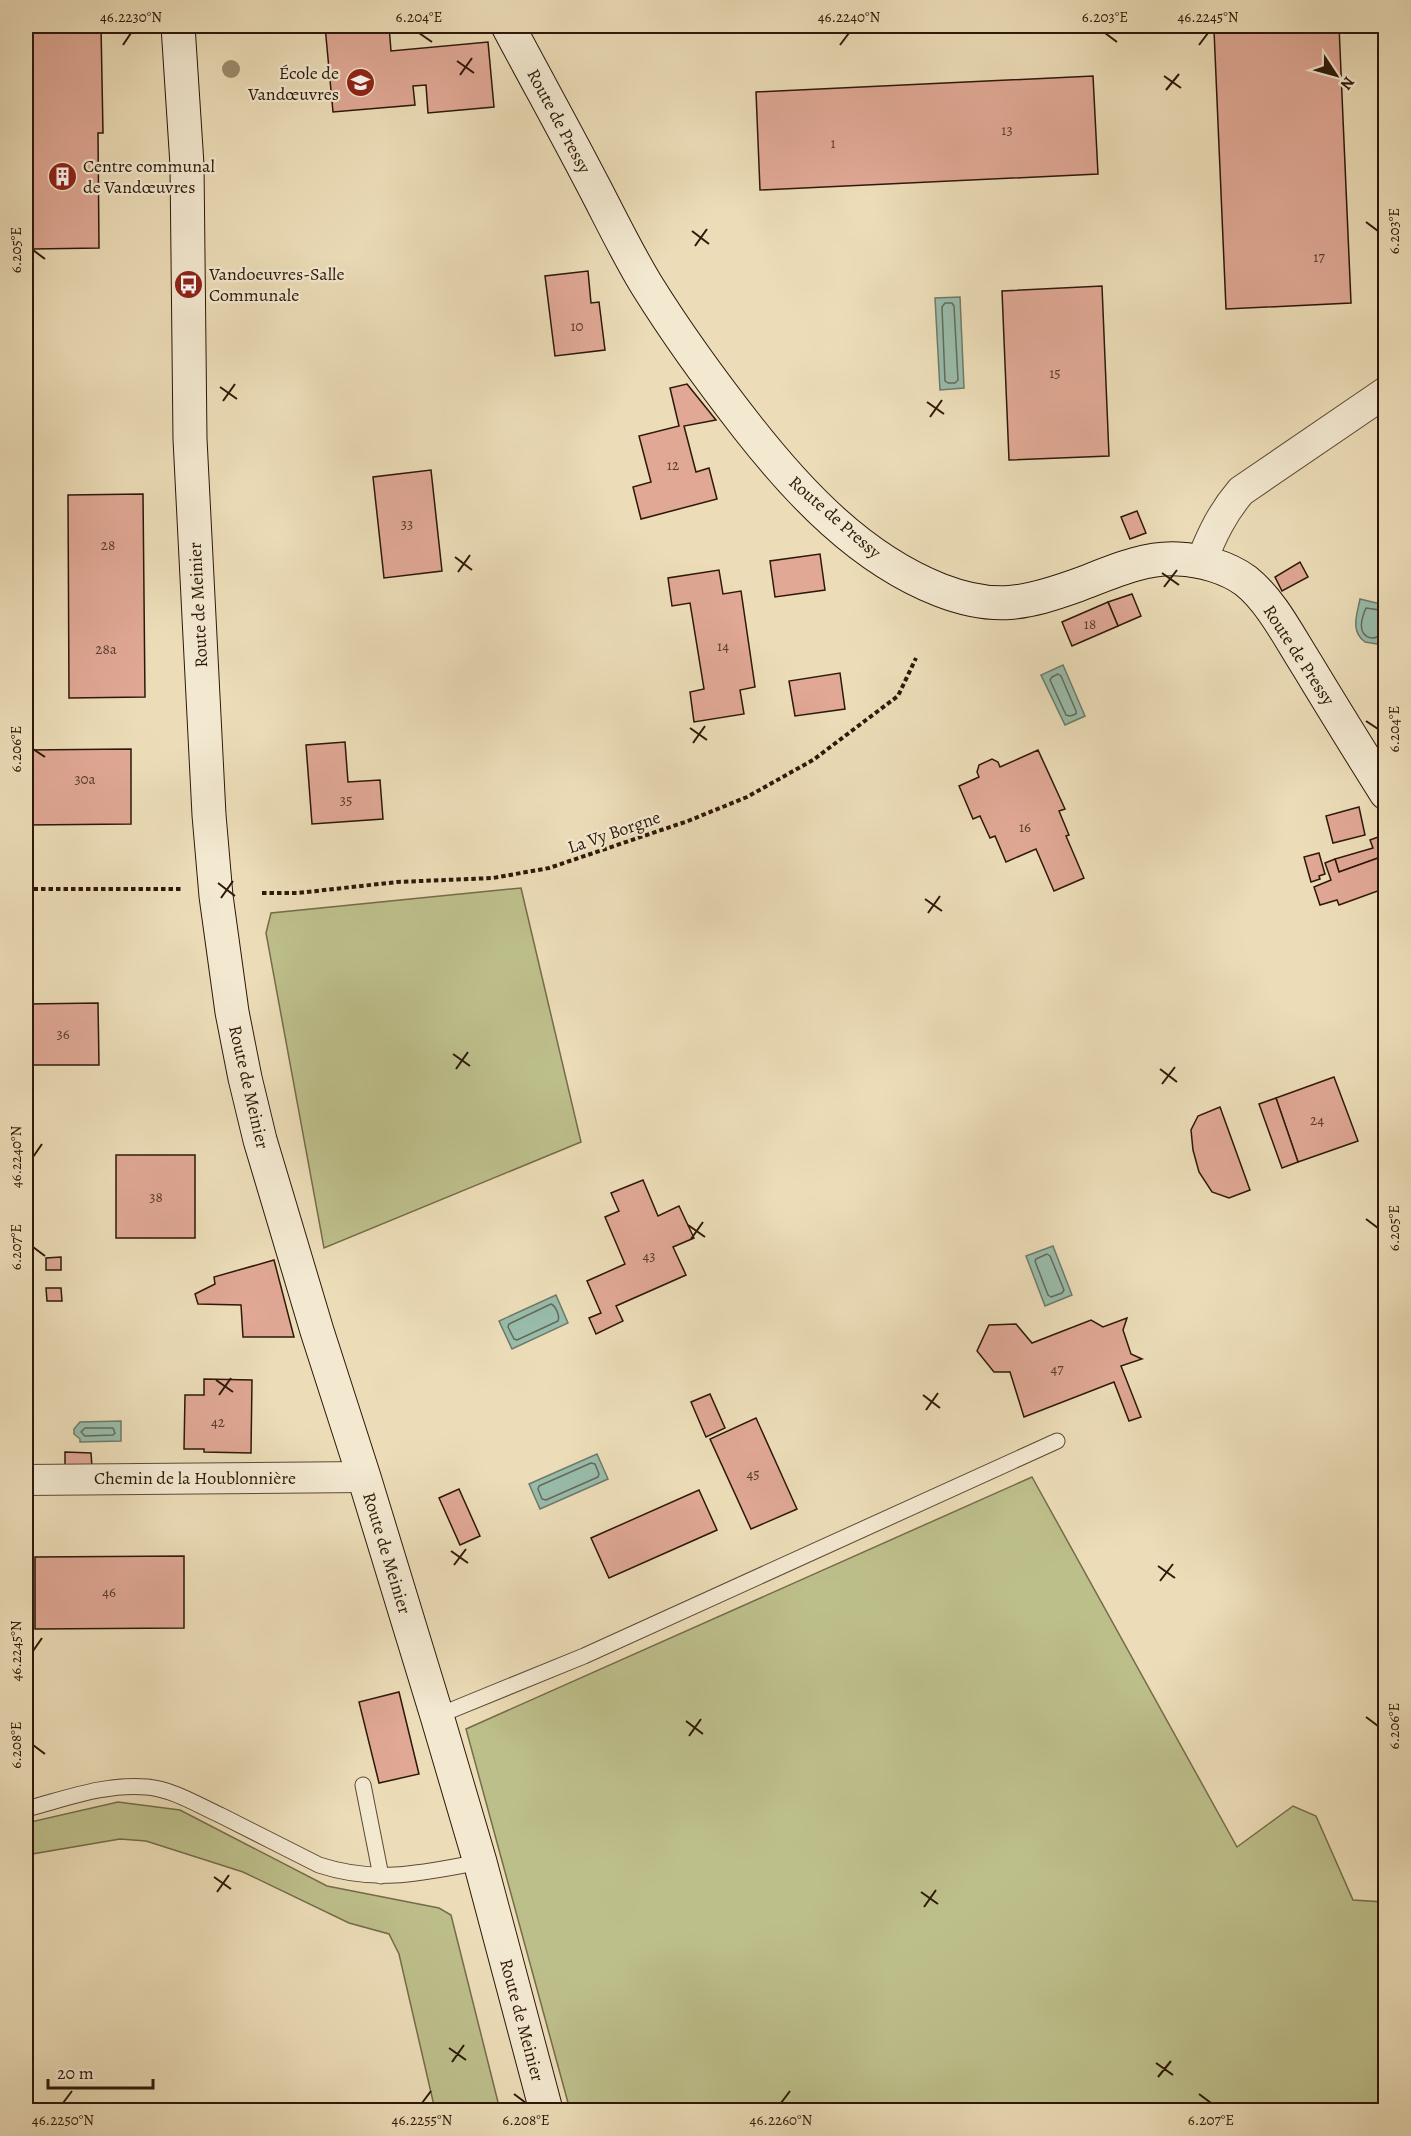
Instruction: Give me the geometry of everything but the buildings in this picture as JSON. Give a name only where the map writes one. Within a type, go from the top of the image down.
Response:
[{"type":"street","name":"Route de Meinier","points":[[178,26],[187,165],[190,427],[209,815],[216,896],[232,1012],[258,1130],[317,1331],[364,1477],[480,1862],[546,2110]]},
{"type":"street","name":"Route de Pressy","points":[[508,26],[646,283],[686,344],[776,463],[813,502],[889,564],[940,590],[974,601],[996,604],[1042,598],[1136,564],[1178,559],[1201,562],[1235,574],[1247,582],[1264,601],[1285,631],[1386,793]]},
{"type":"street","points":[[1201,562],[1221,517],[1241,491],[1386,392]]},
{"type":"street","name":"Chemin de la Houblonnière","points":[[26,1480],[364,1477]]},
{"type":"lane","points":[[437,1716],[584,1656],[1057,1441]]},
{"type":"lane","points":[[363,1785],[381,1876]]},
{"type":"lane","points":[[26,1809],[91,1791],[125,1786],[149,1787],[170,1792],[319,1865],[338,1871],[373,1877],[416,1874],[480,1862]]},
{"type":"path","name":"La Vy Borgne","points":[[262,893],[298,893],[397,882],[492,878],[549,868],[688,821],[747,797],[813,760],[898,696],[916,658]]},
{"type":"path","points":[[26,889],[186,889],[216,896]]},
{"type":"green space","points":[[521,888],[581,1142],[324,1248],[266,933],[271,913]]},
{"type":"green space","points":[[1032,1477],[1237,1847],[1293,1806],[1316,1816],[1353,1900],[1385,1902],[1385,2110],[570,2110],[466,1729]]},
{"type":"green space","points":[[118,1802],[180,1810],[327,1886],[439,1908],[451,1915],[500,2110],[435,2110],[399,1954],[389,1934],[349,1923],[243,1872],[146,1841],[120,1839],[26,1855],[26,1823]]},
{"type":"water","points":[[960,297],[964,388],[940,390],[935,298]]},
{"type":"water","points":[[1360,599],[1385,605],[1385,639],[1377,644],[1365,642],[1357,633],[1356,617]]},
{"type":"water","points":[[1063,665],[1085,716],[1065,725],[1041,675]]},
{"type":"water","points":[[1053,1246],[1072,1295],[1045,1306],[1026,1256]]},
{"type":"water","points":[[556,1295],[568,1323],[512,1349],[499,1321]]},
{"type":"water","points":[[121,1421],[121,1441],[80,1442],[74,1434],[74,1429],[80,1422]]},
{"type":"water","points":[[597,1454],[608,1479],[540,1509],[529,1484]]},
{"type":"place","name":"École de Vandœuvres","points":[[360,83]]},
{"type":"place","name":"Centre communal de Vandœuvres","points":[[62,176]]},
{"type":"place","name":"Vandoeuvres-Salle Communale","points":[[188,284]]}]
